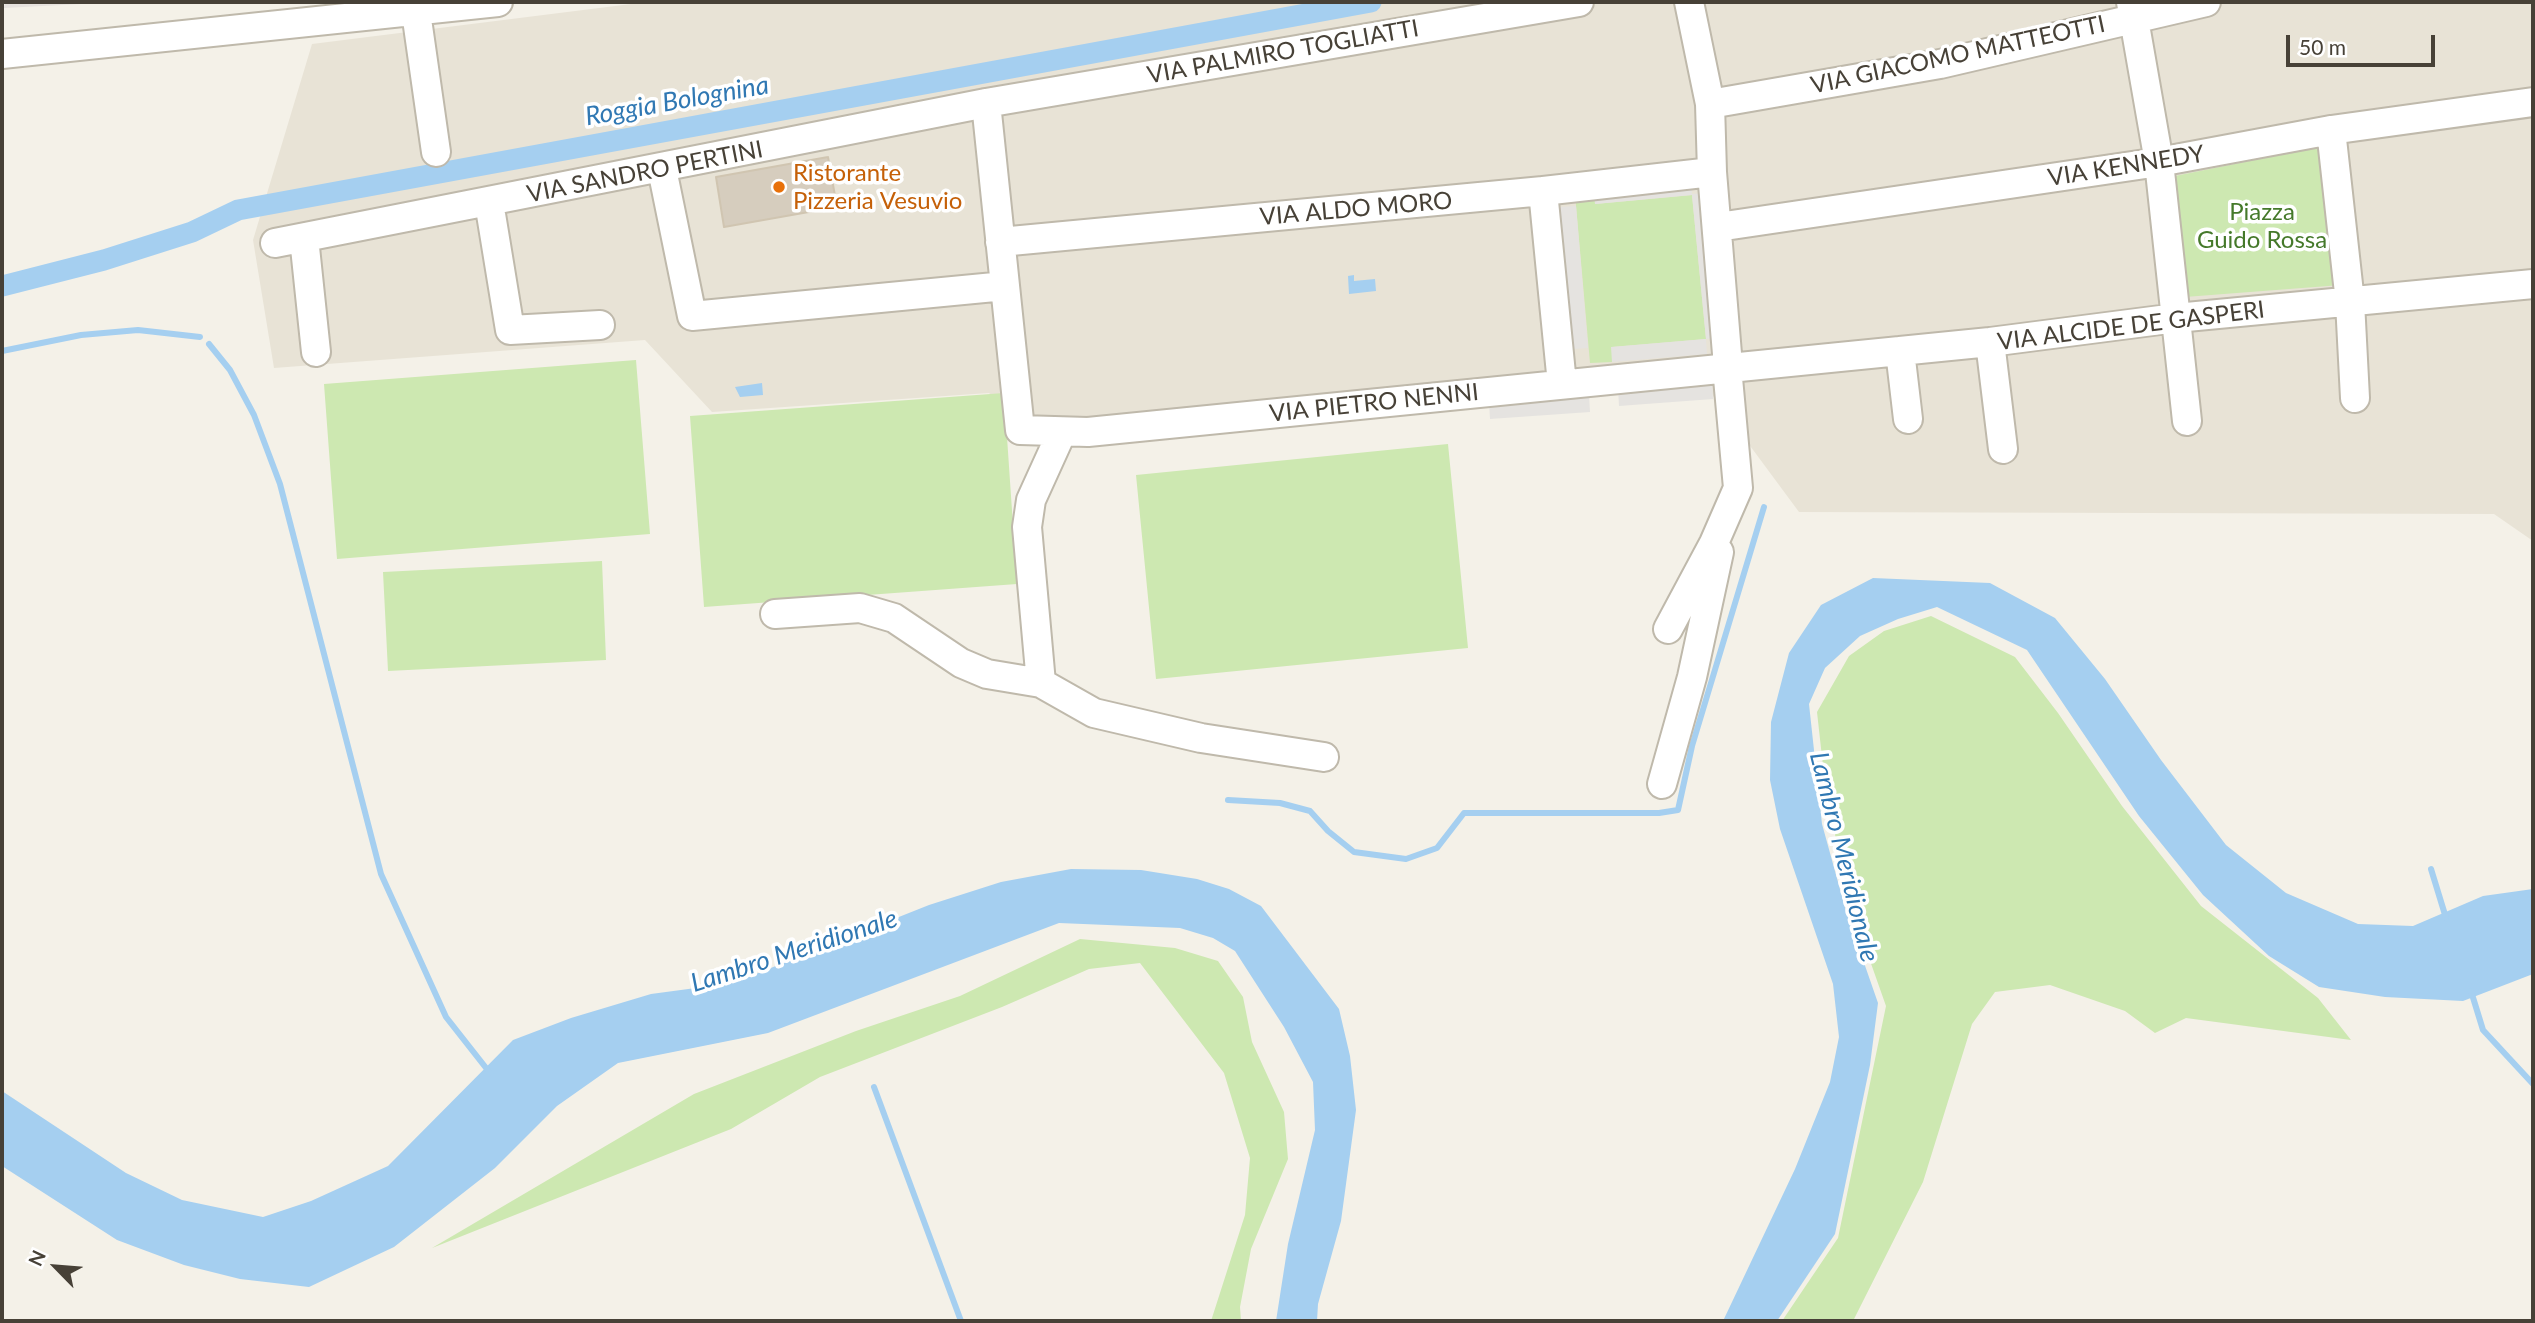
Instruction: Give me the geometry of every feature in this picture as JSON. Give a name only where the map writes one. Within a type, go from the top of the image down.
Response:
[{"type":"street","points":[[2,54],[220,30],[271,14],[416,12],[498,2]]},
{"type":"street","name":"VIA PALMIRO TOGLIATTI","points":[[986,103],[1579,2]]},
{"type":"street","points":[[1668,629],[1738,488],[1712,172],[1710,104],[1689,2]]},
{"type":"street","name":"VIA GIACOMO MATTEOTTI","points":[[1710,104],[1940,64],[2132,10],[2206,2]]},
{"type":"street","points":[[2132,10],[2159,162],[2186,421]]},
{"type":"street","points":[[416,12],[436,152]]},
{"type":"street","name":"VIA KENNEDY","points":[[1718,227],[2159,162],[2331,130],[2533,102]]},
{"type":"street","points":[[662,169],[692,316],[1005,286],[986,103]]},
{"type":"street","name":"VIA SANDRO PERTINI","points":[[275,243],[662,169],[986,103]]},
{"type":"street","points":[[2331,130],[2350,302],[2355,398]]},
{"type":"street","name":"VIA ALDO MORO","points":[[1000,242],[1543,191],[1712,172]]},
{"type":"street","points":[[1543,191],[1562,384]]},
{"type":"street","points":[[489,202],[510,330],[600,325]]},
{"type":"street","points":[[304,237],[316,352]]},
{"type":"street","name":"VIA ALCIDE DE GASPERI","points":[[1727,367],[1990,342],[2176,318],[2533,284]]},
{"type":"street","name":"VIA PIETRO NENNI","points":[[1005,286],[1020,430],[1061,434],[1727,367]]},
{"type":"street","points":[[1990,342],[2003,449]]},
{"type":"street","points":[[1900,351],[1908,419]]},
{"type":"street","points":[[1041,683],[1027,527],[1031,500],[1061,434]]},
{"type":"street","points":[[1662,784],[1698,651],[1717,570],[1725,518]]},
{"type":"street","points":[[775,614],[860,608],[894,618],[961,663],[987,674],[1041,683],[1094,713],[1201,738],[1324,757]]},
{"type":"shaded area","points":[[5,2],[120,2],[4,8]]},
{"type":"shaded area","points":[[647,2],[2533,2],[2533,541],[2494,514],[1799,512],[1708,389],[1021,423],[989,393],[712,412],[645,340],[274,368],[253,240],[312,44]]},
{"type":"shaded area","points":[[1691,182],[1692,194],[1709,193],[1720,337],[1706,339],[1692,195],[1595,204],[1594,192]]},
{"type":"shaded area","points":[[1576,206],[1588,348],[1573,349],[1560,207]]},
{"type":"shaded area","points":[[1706,339],[1707,354],[1612,362],[1611,347]]},
{"type":"shaded area","points":[[1712,381],[1713,399],[1619,406],[1618,388]]},
{"type":"shaded area","points":[[1589,395],[1590,412],[1490,419],[1489,402]]},
{"type":"green space","name":"Piazza Guido Rossa","points":[[2324,146],[2341,285],[2185,297],[2175,176]]},
{"type":"green space","points":[[1594,192],[1595,204],[1692,195],[1706,339],[1612,347],[1612,362],[1590,363],[1575,194]]},
{"type":"green space","points":[[636,360],[650,534],[337,559],[324,384]]},
{"type":"green space","points":[[1004,393],[1017,584],[704,607],[690,416]]},
{"type":"green space","points":[[1448,444],[1468,648],[1156,679],[1136,475]]},
{"type":"green space","points":[[602,561],[606,660],[388,671],[383,572]]},
{"type":"green space","points":[[1931,616],[2015,657],[2058,713],[2122,806],[2201,906],[2318,998],[2351,1040],[2186,1018],[2155,1033],[2125,1011],[2050,985],[1995,992],[1972,1024],[1923,1182],[1853,1321],[1782,1321],[1838,1238],[1886,1006],[1850,904],[1826,793],[1817,712],[1849,656],[1884,631]]},
{"type":"green space","points":[[1080,939],[1175,948],[1218,961],[1243,997],[1252,1042],[1284,1112],[1288,1159],[1251,1249],[1240,1307],[1241,1321],[1211,1321],[1245,1215],[1250,1158],[1224,1073],[1140,963],[1089,969],[1002,1007],[820,1077],[731,1129],[432,1248],[694,1094],[856,1031],[960,996]]},
{"type":"water","points":[[1354,275],[1354,281],[1375,279],[1376,291],[1349,294],[1348,276]]},
{"type":"water","points":[[762,383],[763,395],[740,397],[735,387]]},
{"type":"water","points":[[1873,578],[1990,583],[2055,618],[2105,679],[2161,760],[2226,845],[2286,893],[2358,924],[2413,926],[2483,896],[2533,889],[2533,974],[2463,1001],[2385,997],[2319,987],[2269,956],[2203,895],[2139,816],[2027,650],[1937,607],[1898,619],[1860,636],[1825,668],[1809,704],[1822,824],[1846,911],[1878,1003],[1870,1065],[1835,1234],[1777,1321],[1723,1321],[1795,1169],[1830,1082],[1839,1037],[1833,984],[1780,829],[1770,780],[1771,722],[1789,653],[1821,605]]},
{"type":"water","points":[[1071,869],[1141,870],[1197,879],[1229,889],[1261,906],[1339,1009],[1350,1056],[1356,1110],[1341,1221],[1318,1304],[1317,1321],[1276,1321],[1288,1244],[1315,1130],[1313,1082],[1284,1027],[1235,951],[1213,938],[1180,928],[1059,923],[768,1033],[618,1063],[557,1106],[495,1168],[394,1247],[309,1287],[240,1279],[184,1265],[117,1240],[2,1166],[2,1091],[126,1173],[182,1200],[263,1217],[311,1201],[388,1166],[513,1040],[571,1018],[651,994],[733,983],[929,905],[1001,882]]},
{"type":"building","points":[[828,157],[837,207],[724,227],[716,177]]},
{"type":"waterway","points":[[333,5],[364,2]]},
{"type":"waterway","name":"Roggia Bolognina","points":[[2,286],[104,260],[192,232],[238,210],[1371,2]]},
{"type":"waterway","points":[[2,351],[81,335],[138,330],[200,337]]},
{"type":"waterway","points":[[209,344],[230,370],[254,415],[280,484],[381,874],[446,1017],[490,1073]]},
{"type":"waterway","points":[[1228,800],[1280,803],[1310,811],[1328,831],[1354,852],[1406,859],[1437,848],[1464,813],[1659,813],[1678,810],[1692,746],[1764,507]]},
{"type":"waterway","points":[[2431,869],[2446,918]]},
{"type":"waterway","points":[[2471,991],[2483,1030],[2533,1084]]},
{"type":"waterway","points":[[874,1087],[961,1321]]},
{"type":"place","name":"Ristorante Pizzeria Vesuvio","points":[[779,187]]},
{"type":"water label","name":"Lambro Meridionale","points":[[1844,857]]},
{"type":"water label","name":"Lambro Meridionale","points":[[794,951]]}]
